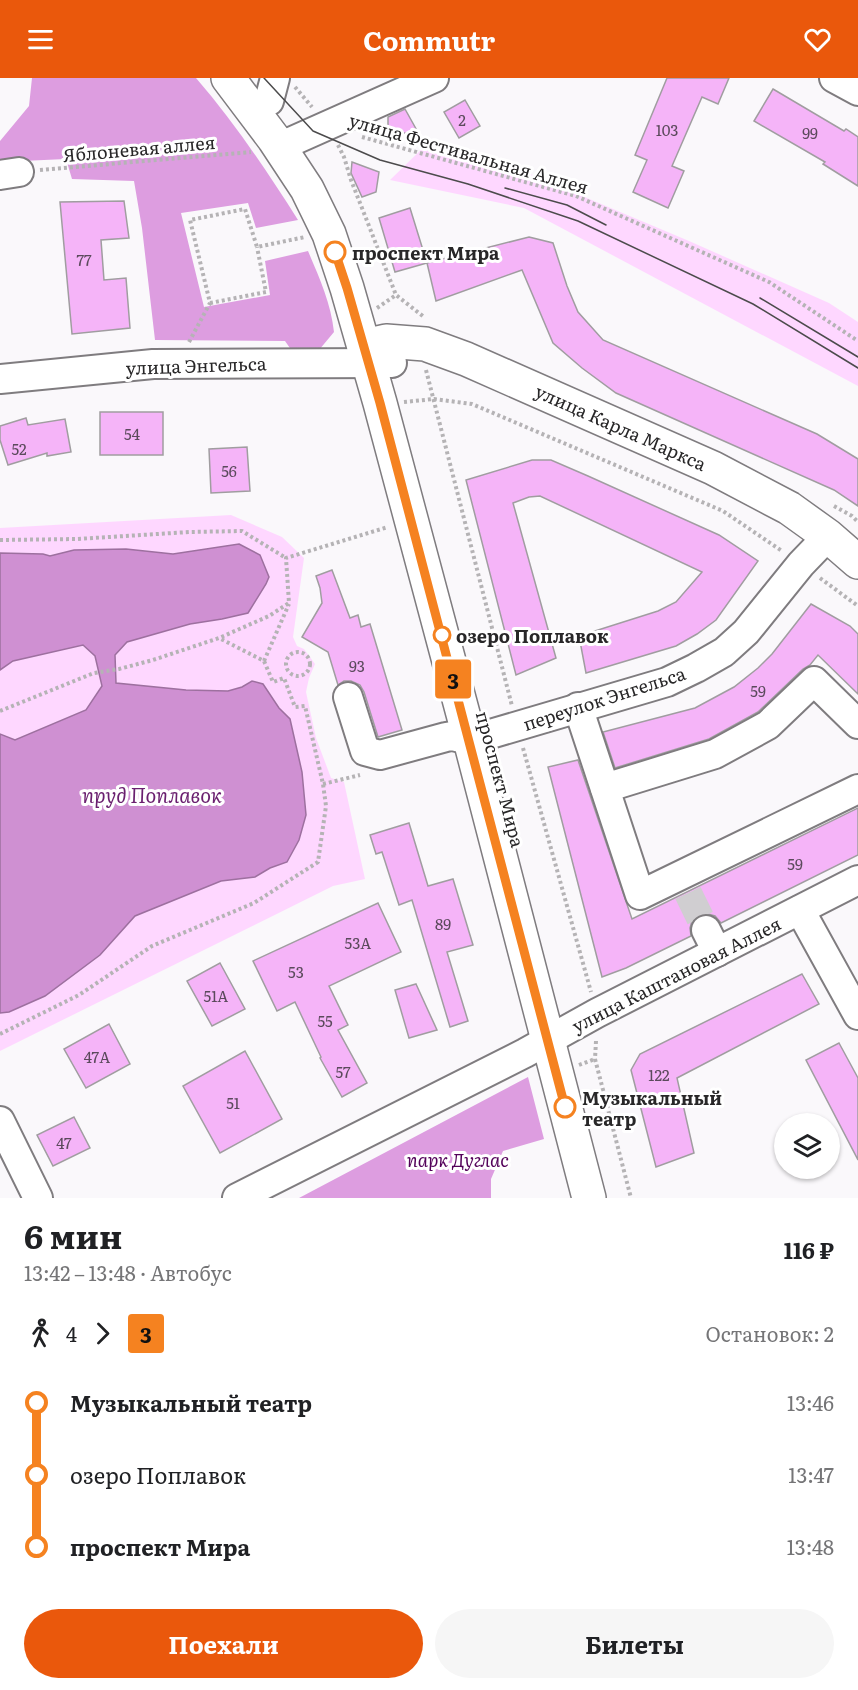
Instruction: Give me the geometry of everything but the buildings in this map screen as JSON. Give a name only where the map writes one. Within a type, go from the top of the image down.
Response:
[{"type":"main road","name":"проспект Мира","points":[[228,78],[279,146],[328,194],[352,244],[378,353],[492,733],[558,1035],[589,1198]]},
{"type":"main road","name":"проспект Мира","points":[[265,86],[279,146]]},
{"type":"main road","name":"улица Карла Маркса","points":[[378,353],[424,344],[455,355],[713,468],[789,508],[815,550],[858,585]]},
{"type":"main road","name":"улица Карла Маркса","points":[[815,550],[858,562]]},
{"type":"main road","name":"проспект Мира","points":[[558,1035],[609,1198]]},
{"type":"street","points":[[279,146],[434,78]]},
{"type":"street","points":[[834,78],[858,92]]},
{"type":"street","name":"улица Энгельса","points":[[0,379],[153,364],[378,353]]},
{"type":"street","name":"переулок Энгельса","points":[[348,697],[365,751],[380,755],[452,736],[492,733],[667,682],[724,652],[746,632],[815,550]]},
{"type":"street","points":[[605,788],[715,754],[768,725],[814,681],[858,724]]},
{"type":"street","points":[[578,707],[640,896],[684,884],[858,789]]},
{"type":"street","name":"улица Каштановая Аллея","points":[[237,1198],[558,1035],[712,941],[800,910],[858,880]]},
{"type":"street","points":[[800,910],[858,1013]]},
{"type":"street","points":[[0,1121],[38,1198]]},
{"type":"path","name":"улица Фестивальная Аллея","points":[[327,125],[382,144],[576,196],[769,282],[858,341]]},
{"type":"path","name":"Яблоневая аллея","points":[[9,174],[279,146]]},
{"type":"path","points":[[344,157],[396,294]]},
{"type":"path","points":[[185,350],[210,303],[190,220],[245,209],[257,247],[266,292],[210,303]]},
{"type":"path","points":[[257,247],[314,235]]},
{"type":"path","points":[[434,399],[492,733],[597,1013],[595,1059],[631,1198]]},
{"type":"path","points":[[421,400],[434,399],[472,404],[815,550],[858,606]]},
{"type":"path","points":[[0,540],[77,539],[242,531],[286,558],[395,525]]},
{"type":"path","points":[[264,661],[289,603],[286,558]]},
{"type":"path","points":[[0,711],[94,673],[153,660],[219,638],[269,616],[289,603]]},
{"type":"path","points":[[219,638],[264,661],[273,682],[290,673]]},
{"type":"path","points":[[298,652],[306,654],[310,660],[308,672],[301,676],[290,673],[286,666],[288,658],[298,652]]},
{"type":"path","points":[[0,1034],[79,995],[152,946],[254,903],[318,862],[326,806],[322,784],[305,706],[295,707],[284,678]]},
{"type":"shaded area","points":[[427,144],[511,166],[829,303],[858,322],[858,386],[524,208],[390,180]]},
{"type":"shaded area","name":"пруд Поплавок","points":[[231,515],[282,537],[304,558],[293,637],[297,646],[304,649],[315,664],[306,692],[316,738],[331,778],[344,782],[365,879],[333,886],[0,1051],[0,528]]},
{"type":"green space","points":[[32,78],[196,78],[250,147],[298,220],[256,228],[248,203],[181,213],[204,307],[270,295],[265,261],[308,251],[327,300],[334,332],[319,350],[292,351],[285,341],[155,340],[134,181],[72,179],[66,159],[0,162],[0,141],[29,106]]},
{"type":"green space","name":"парк Дуглас","points":[[528,1077],[544,1139],[503,1151],[491,1179],[491,1198],[299,1198]]},
{"type":"water","name":"пруд Поплавок","points":[[239,544],[260,555],[269,577],[248,613],[190,624],[127,642],[115,655],[116,683],[186,690],[228,691],[252,681],[263,684],[279,708],[290,719],[302,772],[306,815],[299,840],[287,862],[255,877],[221,881],[135,916],[100,955],[45,996],[9,1012],[0,1013],[0,734],[15,740],[86,710],[102,686],[95,656],[83,645],[13,661],[0,670],[0,553],[50,556],[74,550],[126,549],[173,554]]},
{"type":"tunnel","points":[[688,893],[706,930]]},
{"type":"tram line","points":[[264,78],[313,131],[380,160],[468,184],[578,221],[753,304],[858,368]]},
{"type":"tram line","points":[[505,188],[567,205],[606,225]]},
{"type":"tram line","points":[[760,298],[858,357]]},
{"type":"bus line","name":"3","points":[[335,252],[380,403],[565,1107]]},
{"type":"place","name":"проспект Мира","points":[[335,252]]},
{"type":"place","name":"озеро Поплавок","points":[[442,635]]},
{"type":"place","name":"Музыкальный театр","points":[[565,1107]]}]
